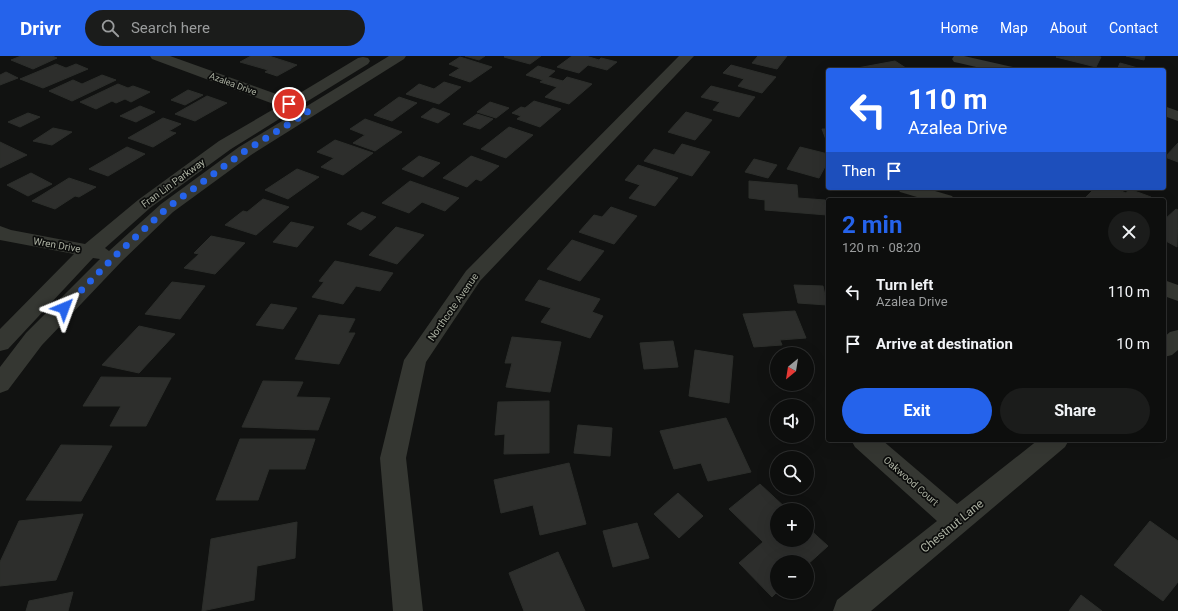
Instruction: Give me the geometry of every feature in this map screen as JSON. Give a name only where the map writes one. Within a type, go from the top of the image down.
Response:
[{"type":"street","name":"Azalea Drive","points":[[157,56],[308,112]]},
{"type":"street","name":"Fran Lin Parkway","points":[[0,343],[89,251],[144,204],[225,145],[289,104],[370,56]]},
{"type":"street","name":"Fran Lin Parkway","points":[[0,384],[34,339],[115,256],[167,208],[245,151],[399,56]]},
{"type":"street","name":"Northcote Avenue","points":[[408,611],[393,458],[415,360],[473,276],[687,56]]},
{"type":"street","points":[[959,59],[999,68]]},
{"type":"street","points":[[1166,112],[1178,116]]},
{"type":"street","points":[[913,190],[939,198]]},
{"type":"street","name":"Wren Drive","points":[[0,232],[6,235],[115,256]]},
{"type":"street","points":[[1166,288],[1178,294]]},
{"type":"street","points":[[1166,347],[1178,338]]},
{"type":"street","name":"Oakwood Court","points":[[866,442],[958,522]]},
{"type":"street","name":"Chestnut Lane","points":[[848,611],[1054,442]]},
{"type":"building","points":[[21,56],[52,56],[57,58],[33,69],[11,60]]},
{"type":"building","points":[[251,56],[269,56],[297,65],[277,76],[265,72],[268,70],[240,62]]},
{"type":"building","points":[[465,56],[485,56],[479,60]]},
{"type":"building","points":[[541,56],[530,64],[504,57]]},
{"type":"building","points":[[572,56],[586,56],[599,60],[601,58],[617,62],[607,70],[588,65],[579,73],[557,67]]},
{"type":"building","points":[[758,56],[787,56],[777,69],[752,63]]},
{"type":"building","points":[[1126,56],[1145,56],[1144,60]]},
{"type":"building","points":[[460,57],[492,67],[470,82],[449,75],[460,68],[449,64]]},
{"type":"building","points":[[1056,57],[1101,57],[1096,67]]},
{"type":"building","points":[[895,61],[906,68],[857,68]]},
{"type":"building","points":[[1120,63],[1138,68],[1118,68]]},
{"type":"building","points":[[56,64],[66,68],[76,64],[88,69],[43,88],[20,79]]},
{"type":"building","points":[[731,65],[776,77],[762,93],[738,86],[744,79],[723,73]]},
{"type":"building","points":[[538,66],[555,71],[548,77],[563,81],[567,77],[592,84],[569,104],[545,97],[557,87],[540,82],[543,80],[526,75]]},
{"type":"building","points":[[6,72],[18,78],[0,85],[0,75]]},
{"type":"building","points":[[102,75],[116,80],[72,101],[49,91],[73,80],[82,84]]},
{"type":"building","points":[[444,82],[461,87],[439,104],[406,94],[419,84],[434,89]]},
{"type":"building","points":[[118,84],[128,88],[133,86],[150,92],[131,102],[125,99],[116,103],[112,101],[96,109],[80,102]]},
{"type":"building","points":[[711,86],[755,97],[739,117],[713,110],[720,102],[701,97]]},
{"type":"building","points":[[188,90],[203,95],[185,105],[171,100]]},
{"type":"building","points":[[207,96],[227,103],[195,121],[175,114]]},
{"type":"building","points":[[399,97],[417,103],[392,121],[374,115]]},
{"type":"building","points":[[534,101],[561,109],[540,127],[517,119],[521,116],[512,113],[521,107],[525,108]]},
{"type":"building","points":[[490,102],[509,108],[496,118],[477,112]]},
{"type":"building","points":[[140,106],[155,112],[136,122],[120,116]]},
{"type":"building","points":[[433,108],[450,114],[438,123],[421,117]]},
{"type":"building","points":[[686,112],[712,120],[695,140],[668,132]]},
{"type":"building","points":[[28,113],[40,117],[20,127],[8,122]]},
{"type":"building","points":[[477,114],[493,119],[480,129],[463,124]]},
{"type":"building","points":[[163,118],[181,124],[169,131],[176,133],[153,147],[128,138]]},
{"type":"building","points":[[365,119],[402,132],[375,151],[353,143],[365,135],[350,129]]},
{"type":"building","points":[[509,127],[533,135],[506,158],[481,149]]},
{"type":"building","points":[[53,128],[72,132],[52,145],[33,141]]},
{"type":"building","points":[[822,129],[826,129],[826,140]]},
{"type":"building","points":[[335,140],[373,153],[343,175],[321,167],[334,158],[317,152]]},
{"type":"building","points":[[0,142],[27,155],[0,168]]},
{"type":"building","points":[[1178,143],[1178,162],[1166,157]]},
{"type":"building","points":[[682,144],[710,152],[692,176],[644,161],[654,149],[674,155]]},
{"type":"building","points":[[127,147],[145,154],[108,176],[89,169]]},
{"type":"building","points":[[800,147],[826,154],[826,165],[819,178],[787,169]]},
{"type":"building","points":[[419,156],[440,163],[423,177],[402,169]]},
{"type":"building","points":[[471,156],[499,166],[481,181],[476,179],[467,187],[443,178]]},
{"type":"building","points":[[754,159],[777,165],[768,178],[745,172]]},
{"type":"building","points":[[638,165],[678,178],[655,206],[629,198],[640,185],[625,180]]},
{"type":"building","points":[[297,169],[319,177],[288,199],[265,190]]},
{"type":"building","points":[[31,173],[52,184],[28,196],[7,185]]},
{"type":"building","points":[[69,178],[96,187],[79,197],[75,196],[55,209],[32,201]]},
{"type":"building","points":[[410,181],[459,198],[445,211],[422,202],[409,213],[382,203]]},
{"type":"building","points":[[749,181],[797,185],[798,198],[825,200],[826,215],[765,210],[765,200],[749,198]]},
{"type":"building","points":[[1093,190],[1119,190],[1126,193],[1128,190],[1132,190],[1151,197],[1150,198],[1085,198]]},
{"type":"building","points":[[263,199],[289,207],[256,235],[225,225],[243,211],[247,212]]},
{"type":"building","points":[[611,207],[637,216],[614,244],[579,232],[594,215],[602,217]]},
{"type":"building","points":[[1176,209],[1178,210],[1177,247],[1166,241],[1166,218]]},
{"type":"building","points":[[362,212],[376,217],[361,230],[347,224]]},
{"type":"building","points":[[291,222],[314,227],[297,247],[273,242]]},
{"type":"building","points":[[396,227],[424,235],[397,264],[369,255]]},
{"type":"building","points":[[211,236],[245,243],[215,274],[184,268],[199,254],[194,253]]},
{"type":"building","points":[[572,240],[604,251],[580,281],[547,269]]},
{"type":"building","points":[[335,261],[393,273],[380,291],[356,286],[343,304],[312,297],[324,282],[319,281]]},
{"type":"building","points":[[539,280],[600,299],[592,312],[603,316],[590,338],[541,322],[551,308],[525,300]]},
{"type":"building","points":[[172,282],[205,286],[180,319],[145,314]]},
{"type":"building","points":[[794,285],[823,286],[826,305],[798,303]]},
{"type":"building","points":[[271,304],[297,308],[283,329],[256,325]]},
{"type":"building","points":[[795,311],[806,338],[780,340],[782,345],[754,347],[743,314]]},
{"type":"building","points":[[319,315],[355,319],[348,333],[355,333],[339,364],[295,359]]},
{"type":"building","points":[[139,326],[175,334],[139,373],[102,365]]},
{"type":"building","points":[[512,337],[561,342],[550,392],[506,387],[512,363],[505,363]]},
{"type":"building","points":[[673,341],[678,367],[644,369],[640,343]]},
{"type":"building","points":[[695,350],[733,356],[729,403],[689,396]]},
{"type":"building","points":[[101,377],[171,378],[146,426],[110,426],[121,406],[83,406]]},
{"type":"building","points":[[263,381],[303,382],[296,397],[330,398],[318,430],[242,427]]},
{"type":"building","points":[[549,401],[549,453],[504,454],[505,434],[495,435],[498,402]]},
{"type":"building","points":[[726,418],[751,472],[708,481],[701,463],[674,469],[660,431]]},
{"type":"building","points":[[578,425],[612,428],[610,456],[574,453]]},
{"type":"building","points":[[240,439],[315,439],[305,469],[269,469],[258,500],[216,500]]},
{"type":"building","points":[[61,445],[112,446],[81,501],[26,500]]},
{"type":"building","points":[[569,463],[586,524],[540,535],[533,505],[501,513],[494,480]]},
{"type":"building","points":[[760,484],[770,495],[780,503],[770,503],[770,547],[814,547],[814,533],[828,546],[814,559],[814,555],[770,555],[770,595],[739,563],[763,542],[729,509]]},
{"type":"building","points":[[678,493],[703,516],[679,538],[654,514]]},
{"type":"building","points":[[83,514],[56,580],[0,586],[0,562],[19,521]]},
{"type":"building","points":[[1150,521],[1178,541],[1178,582],[1163,601],[1114,565]]},
{"type":"building","points":[[297,522],[295,558],[257,566],[254,600],[202,611],[211,539]]},
{"type":"building","points":[[637,523],[649,558],[613,567],[603,531]]},
{"type":"building","points":[[558,552],[585,611],[524,611],[509,573]]},
{"type":"building","points":[[73,592],[68,611],[26,611],[29,601]]},
{"type":"building","points":[[1081,595],[1102,611],[1069,611]]},
{"type":"route","points":[[64,308],[115,256],[167,208],[245,151],[308,112],[289,104]]}]
